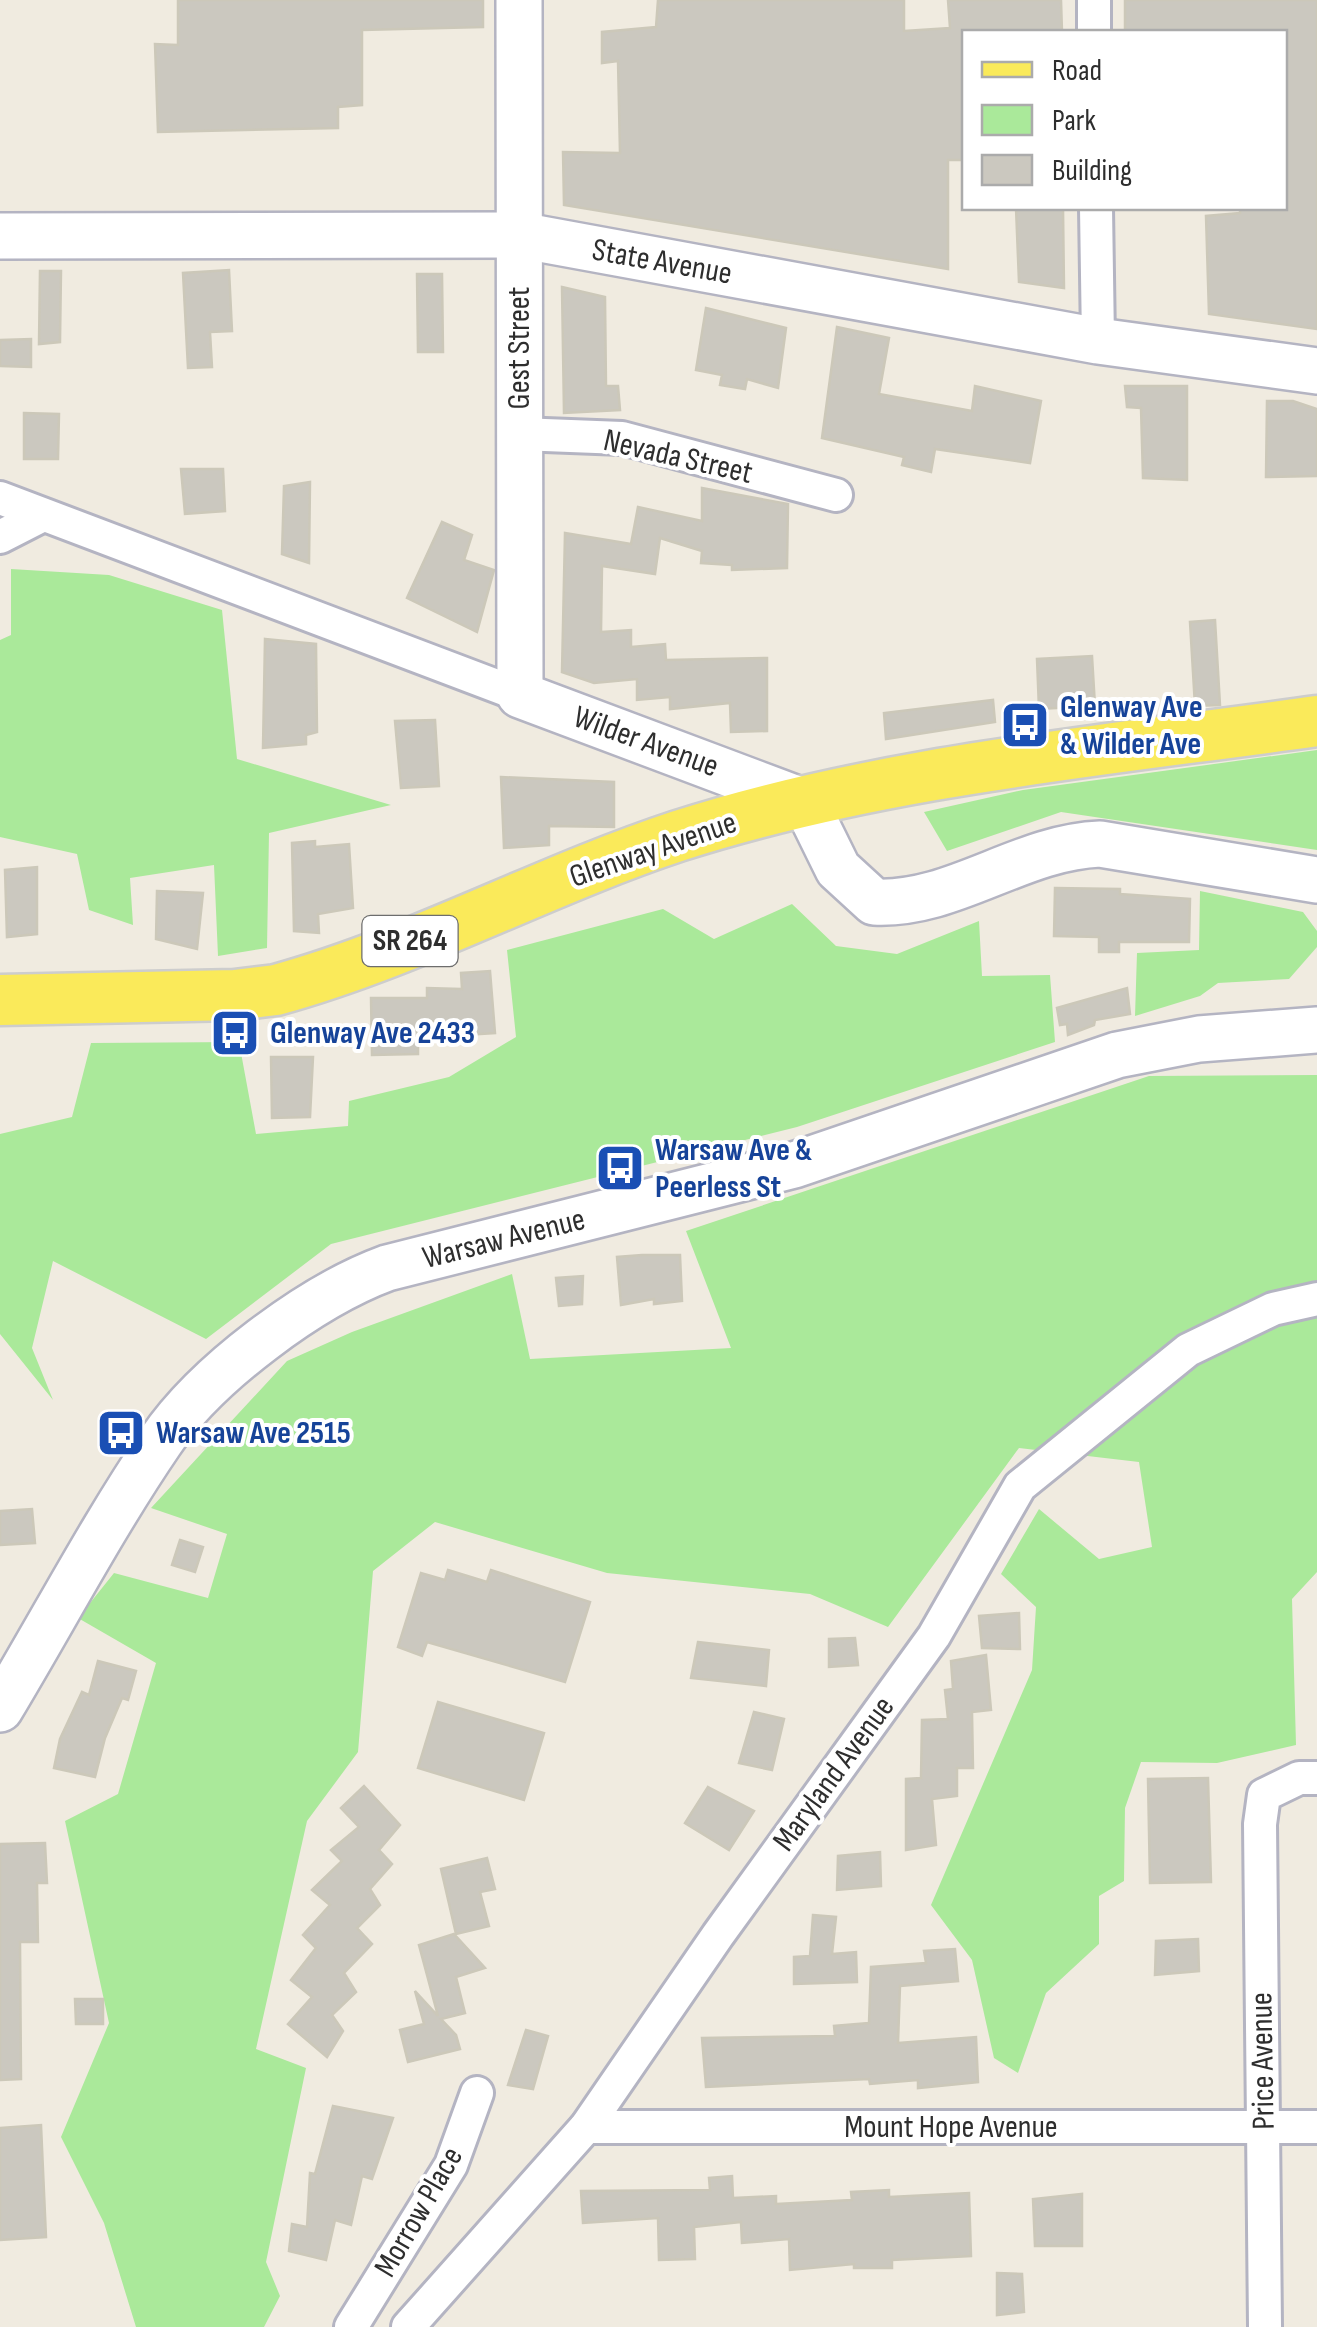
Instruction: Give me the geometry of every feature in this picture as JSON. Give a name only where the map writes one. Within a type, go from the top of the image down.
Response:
[{"type":"main road","name":"Gest Street","points":[[519,0],[520,695]]},
{"type":"main road","name":"State Avenue","points":[[0,236],[519,235],[1098,342],[1317,372]]},
{"type":"main road","name":"Wilder Avenue","points":[[520,695],[805,802]]},
{"type":"main road","name":"Glenway Avenue","points":[[0,1000],[234,996],[276,990],[678,837],[805,802],[950,773],[1317,720]]},
{"type":"main road","points":[[805,802],[838,869],[874,902],[917,902],[1067,845],[1100,844],[1317,880]]},
{"type":"main road","name":"Warsaw Avenue","points":[[0,1710],[161,1440],[200,1394],[296,1315],[348,1283],[387,1268],[794,1165],[1117,1055],[1198,1039],[1317,1030]]},
{"type":"street","points":[[1094,0],[1094,30]]},
{"type":"street","points":[[1096,210],[1098,342]]},
{"type":"street","name":"Nevada Street","points":[[519,434],[622,438],[836,495]]},
{"type":"street","name":"Wilder Avenue","points":[[0,498],[520,695]]},
{"type":"street","points":[[0,537],[43,515]]},
{"type":"street","name":"Maryland Avenue","points":[[408,2327],[586,2128],[718,1935],[934,1636],[1020,1486],[1188,1350],[1273,1309],[1317,1299]]},
{"type":"street","name":"Price Avenue","points":[[1265,2327],[1260,1824],[1264,1794],[1299,1778],[1317,1778]]},
{"type":"street","name":"Morrow Place","points":[[351,2327],[451,2165],[477,2093]]},
{"type":"street","name":"Mount Hope Avenue","points":[[586,2128],[1317,2127]]},
{"type":"green space","points":[[11,569],[109,575],[222,610],[237,759],[391,805],[269,833],[267,948],[218,956],[214,865],[130,878],[133,925],[89,910],[77,854],[0,837],[0,640],[11,635]]},
{"type":"green space","points":[[1317,750],[1317,850],[1061,812],[947,851],[924,812],[1023,790]]},
{"type":"green space","points":[[1200,891],[1303,912],[1317,931],[1317,947],[1289,979],[1218,983],[1200,996],[1135,1016],[1137,953],[1199,950]]},
{"type":"green space","points":[[792,904],[836,946],[897,954],[979,921],[982,976],[1050,975],[1055,1042],[797,1127],[331,1244],[206,1339],[53,1261],[32,1348],[53,1400],[0,1334],[0,1134],[72,1117],[91,1043],[239,1042],[256,1134],[348,1126],[349,1101],[449,1077],[516,1037],[507,950],[663,909],[714,939]]},
{"type":"green space","points":[[1317,1075],[1317,1572],[1292,1599],[1296,1745],[1217,1763],[1141,1762],[1125,1808],[1124,1881],[1099,1896],[1099,1944],[1046,1993],[1018,2073],[994,2058],[972,1960],[931,1905],[1032,1670],[1036,1607],[1001,1574],[1039,1509],[1099,1559],[1152,1547],[1139,1462],[1019,1448],[888,1627],[810,1594],[607,1573],[435,1522],[373,1571],[358,1752],[307,1821],[256,2049],[306,2068],[266,2262],[280,2296],[264,2327],[136,2327],[104,2223],[61,2137],[109,2023],[65,1821],[118,1794],[156,1663],[78,1618],[114,1573],[208,1598],[227,1534],[151,1508],[287,1361],[352,1332],[512,1274],[530,1359],[731,1348],[686,1231],[1149,1076]]},
{"type":"building","points":[[178,0],[483,0],[483,27],[362,30],[362,105],[338,107],[338,128],[158,132],[155,44],[178,45]]},
{"type":"building","points":[[658,0],[904,0],[904,31],[950,28],[948,0],[1061,0],[1062,30],[962,30],[962,160],[948,160],[948,269],[564,205],[563,152],[620,153],[618,61],[602,63],[602,32],[656,27]]},
{"type":"building","points":[[1125,0],[1317,0],[1317,329],[1209,314],[1206,216],[1240,210],[1287,210],[1287,30],[1125,30]]},
{"type":"building","points":[[1016,210],[1063,210],[1064,288],[1019,282]]},
{"type":"building","points":[[229,270],[232,331],[210,332],[212,367],[188,368],[183,273]]},
{"type":"building","points":[[40,271],[61,271],[60,342],[39,344]]},
{"type":"building","points":[[417,274],[442,274],[443,352],[418,352]]},
{"type":"building","points":[[562,287],[605,297],[606,386],[618,386],[620,410],[564,413]]},
{"type":"building","points":[[706,308],[786,328],[778,388],[747,379],[745,389],[720,385],[722,375],[696,370]]},
{"type":"building","points":[[837,327],[889,338],[879,394],[972,411],[975,386],[1041,401],[1030,463],[935,449],[931,472],[902,465],[904,457],[822,438]]},
{"type":"building","points":[[31,339],[31,367],[0,366],[0,340]]},
{"type":"building","points":[[1125,386],[1187,386],[1187,480],[1143,478],[1141,408],[1127,407]]},
{"type":"building","points":[[1267,401],[1293,401],[1317,409],[1317,476],[1266,477]]},
{"type":"building","points":[[24,413],[59,414],[58,459],[24,459]]},
{"type":"building","points":[[181,469],[223,469],[225,511],[185,514]]},
{"type":"building","points":[[310,482],[309,563],[282,554],[284,486]]},
{"type":"building","points":[[702,488],[788,504],[787,568],[732,570],[732,565],[701,563],[702,551],[660,538],[655,574],[602,566],[601,632],[631,630],[631,647],[665,644],[666,660],[767,658],[767,731],[731,732],[730,703],[670,709],[670,697],[637,700],[637,679],[594,683],[562,672],[565,533],[631,544],[638,507],[702,521]]},
{"type":"building","points":[[442,522],[472,535],[464,560],[494,570],[477,632],[407,598]]},
{"type":"building","points":[[1215,620],[1220,705],[1195,706],[1190,622]]},
{"type":"building","points":[[265,639],[316,644],[317,732],[306,735],[306,744],[263,748]]},
{"type":"building","points":[[1092,656],[1095,706],[1039,709],[1037,659]]},
{"type":"building","points":[[993,700],[995,722],[886,739],[884,713]]},
{"type":"building","points":[[435,720],[439,786],[401,788],[395,721]]},
{"type":"building","points":[[501,777],[614,782],[614,827],[549,826],[549,845],[504,848]]},
{"type":"building","points":[[315,841],[315,847],[349,844],[353,908],[318,914],[319,933],[294,931],[292,843]]},
{"type":"building","points":[[37,867],[37,934],[7,937],[5,870]]},
{"type":"building","points":[[1055,888],[1120,889],[1120,894],[1190,899],[1189,942],[1119,942],[1119,952],[1099,952],[1099,937],[1054,936]]},
{"type":"building","points":[[157,891],[203,893],[197,949],[156,939]]},
{"type":"building","points":[[490,971],[495,1033],[466,1035],[465,1022],[418,1021],[418,1054],[372,1055],[371,998],[427,998],[427,988],[462,989],[461,973]]},
{"type":"building","points":[[1127,988],[1130,1014],[1095,1020],[1094,1025],[1068,1035],[1067,1024],[1060,1025],[1057,1008]]},
{"type":"building","points":[[271,1057],[313,1057],[310,1117],[272,1118]]},
{"type":"building","points":[[680,1255],[682,1301],[654,1304],[654,1299],[621,1305],[617,1257]]},
{"type":"building","points":[[583,1276],[582,1304],[559,1306],[556,1278]]},
{"type":"building","points":[[32,1509],[35,1543],[0,1545],[0,1511]]},
{"type":"building","points":[[180,1540],[203,1547],[195,1572],[172,1565]]},
{"type":"building","points":[[448,1570],[487,1582],[491,1570],[590,1602],[565,1682],[427,1642],[422,1656],[398,1647],[421,1573],[445,1580]]},
{"type":"building","points":[[1019,1613],[1020,1649],[982,1648],[979,1616]]},
{"type":"building","points":[[855,1638],[858,1665],[829,1667],[829,1639]]},
{"type":"building","points":[[698,1642],[769,1650],[766,1686],[691,1678]]},
{"type":"building","points":[[986,1655],[991,1710],[972,1712],[973,1768],[957,1768],[957,1796],[932,1799],[936,1845],[906,1850],[906,1779],[921,1778],[922,1720],[948,1719],[945,1690],[953,1689],[951,1661]]},
{"type":"building","points":[[98,1661],[136,1671],[128,1700],[122,1698],[105,1738],[95,1777],[54,1768],[60,1739],[82,1692],[89,1695]]},
{"type":"building","points":[[438,1702],[544,1733],[524,1800],[418,1768]]},
{"type":"building","points":[[754,1712],[784,1719],[772,1770],[739,1763]]},
{"type":"building","points":[[1208,1778],[1211,1882],[1150,1883],[1148,1779]]},
{"type":"building","points":[[364,1786],[400,1825],[379,1850],[392,1864],[370,1889],[380,1905],[357,1928],[372,1944],[344,1973],[356,1992],[332,2015],[343,2031],[327,2057],[288,2024],[312,1997],[291,1980],[316,1948],[303,1935],[330,1905],[312,1890],[342,1861],[331,1850],[359,1827],[341,1808]]},
{"type":"building","points":[[708,1787],[754,1811],[729,1850],[685,1823]]},
{"type":"building","points":[[45,1843],[47,1883],[37,1883],[38,1942],[20,1942],[21,2079],[0,2080],[0,1844]]},
{"type":"building","points":[[880,1852],[881,1886],[837,1890],[838,1856]]},
{"type":"building","points":[[487,1858],[495,1889],[480,1892],[489,1926],[456,1934],[441,1869]]},
{"type":"building","points":[[813,1915],[836,1917],[832,1954],[856,1952],[857,1982],[794,1984],[794,1957],[810,1956]]},
{"type":"building","points":[[454,1934],[485,1968],[456,1977],[465,2013],[441,2019],[456,2035],[460,2049],[408,2062],[400,2030],[424,2024],[415,1991],[438,2016],[419,1945]]},
{"type":"building","points":[[1198,1939],[1199,1971],[1155,1975],[1156,1941]]},
{"type":"building","points":[[955,1949],[958,1981],[900,1986],[898,2043],[976,2037],[978,2082],[918,2088],[918,2080],[870,2084],[869,2079],[706,2087],[702,2038],[835,2036],[834,2026],[869,2023],[871,1967],[926,1963],[924,1951]]},
{"type":"building","points":[[75,1999],[103,1999],[103,2024],[76,2024]]},
{"type":"building","points":[[526,2030],[548,2036],[533,2089],[508,2085]]},
{"type":"building","points":[[333,2106],[393,2118],[372,2179],[362,2176],[351,2225],[335,2220],[326,2260],[289,2251],[292,2224],[307,2227],[310,2173],[315,2174]]},
{"type":"building","points":[[41,2125],[46,2237],[0,2240],[0,2128]]},
{"type":"building","points":[[732,2176],[733,2198],[776,2196],[776,2204],[852,2200],[851,2192],[889,2190],[889,2197],[969,2193],[971,2256],[892,2260],[892,2268],[854,2268],[854,2264],[790,2270],[789,2239],[742,2243],[741,2222],[694,2227],[695,2259],[659,2260],[658,2218],[583,2223],[581,2191],[710,2190],[709,2178]]},
{"type":"building","points":[[1082,2194],[1082,2246],[1035,2246],[1033,2199]]},
{"type":"building","points":[[997,2273],[1022,2274],[1024,2312],[997,2315]]},
{"type":"place","name":"Glenway Ave & Wilder Ave","points":[[1025,725]]},
{"type":"place","name":"Glenway Ave 2433","points":[[235,1033]]},
{"type":"place","name":"Warsaw Ave & Peerless St","points":[[620,1168]]},
{"type":"place","name":"Warsaw Ave 2515","points":[[121,1433]]}]
